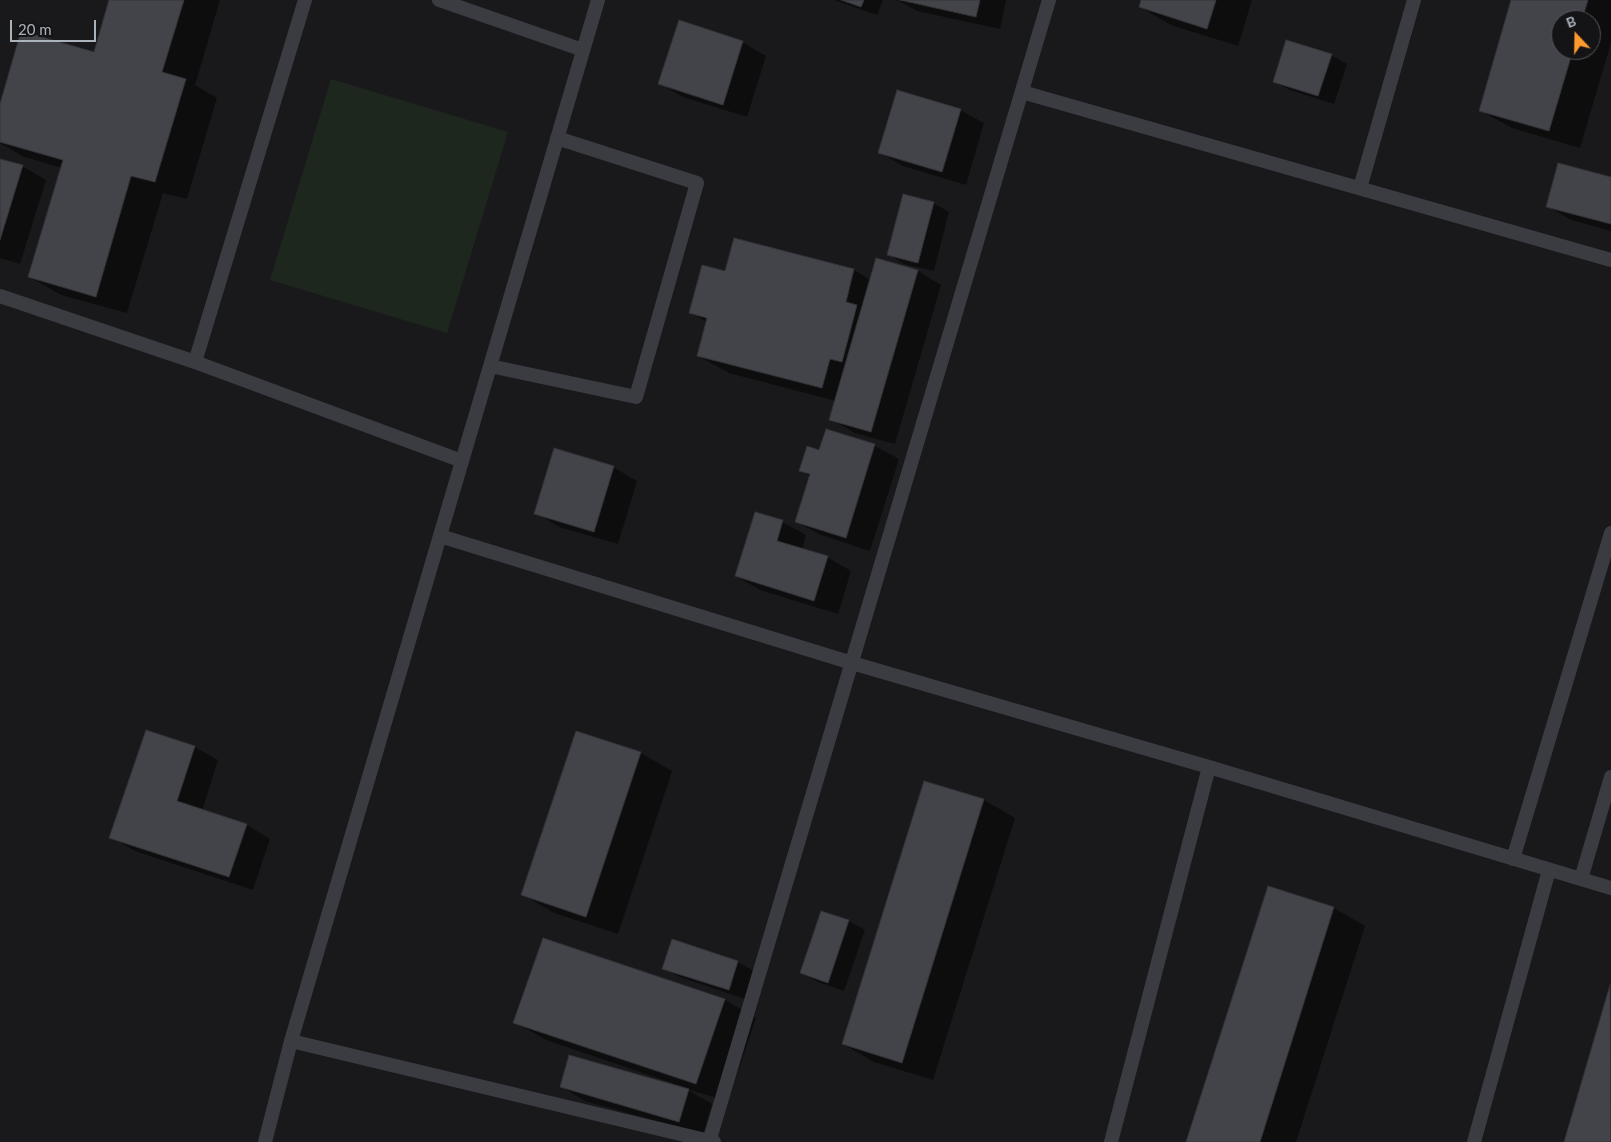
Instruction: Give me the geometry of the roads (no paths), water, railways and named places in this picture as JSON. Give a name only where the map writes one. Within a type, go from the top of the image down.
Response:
[{"type":"lane","points":[[195,362],[305,0]]},
{"type":"lane","points":[[439,0],[583,50]]},
{"type":"lane","points":[[265,1142],[292,1041],[598,0]]},
{"type":"lane","points":[[292,1041],[711,1142],[1049,0]]},
{"type":"lane","points":[[1360,188],[1414,0]]},
{"type":"lane","points":[[1022,92],[1611,260]]},
{"type":"lane","points":[[490,366],[636,396],[697,182],[557,138]]},
{"type":"lane","points":[[0,296],[195,362],[462,462]]},
{"type":"lane","points":[[1513,859],[1611,533]]},
{"type":"lane","points":[[440,536],[852,663],[1209,767],[1611,888]]},
{"type":"lane","points":[[1111,1142],[1209,767]]},
{"type":"lane","points":[[1581,879],[1611,777]]},
{"type":"lane","points":[[1474,1142],[1549,870]]}]
